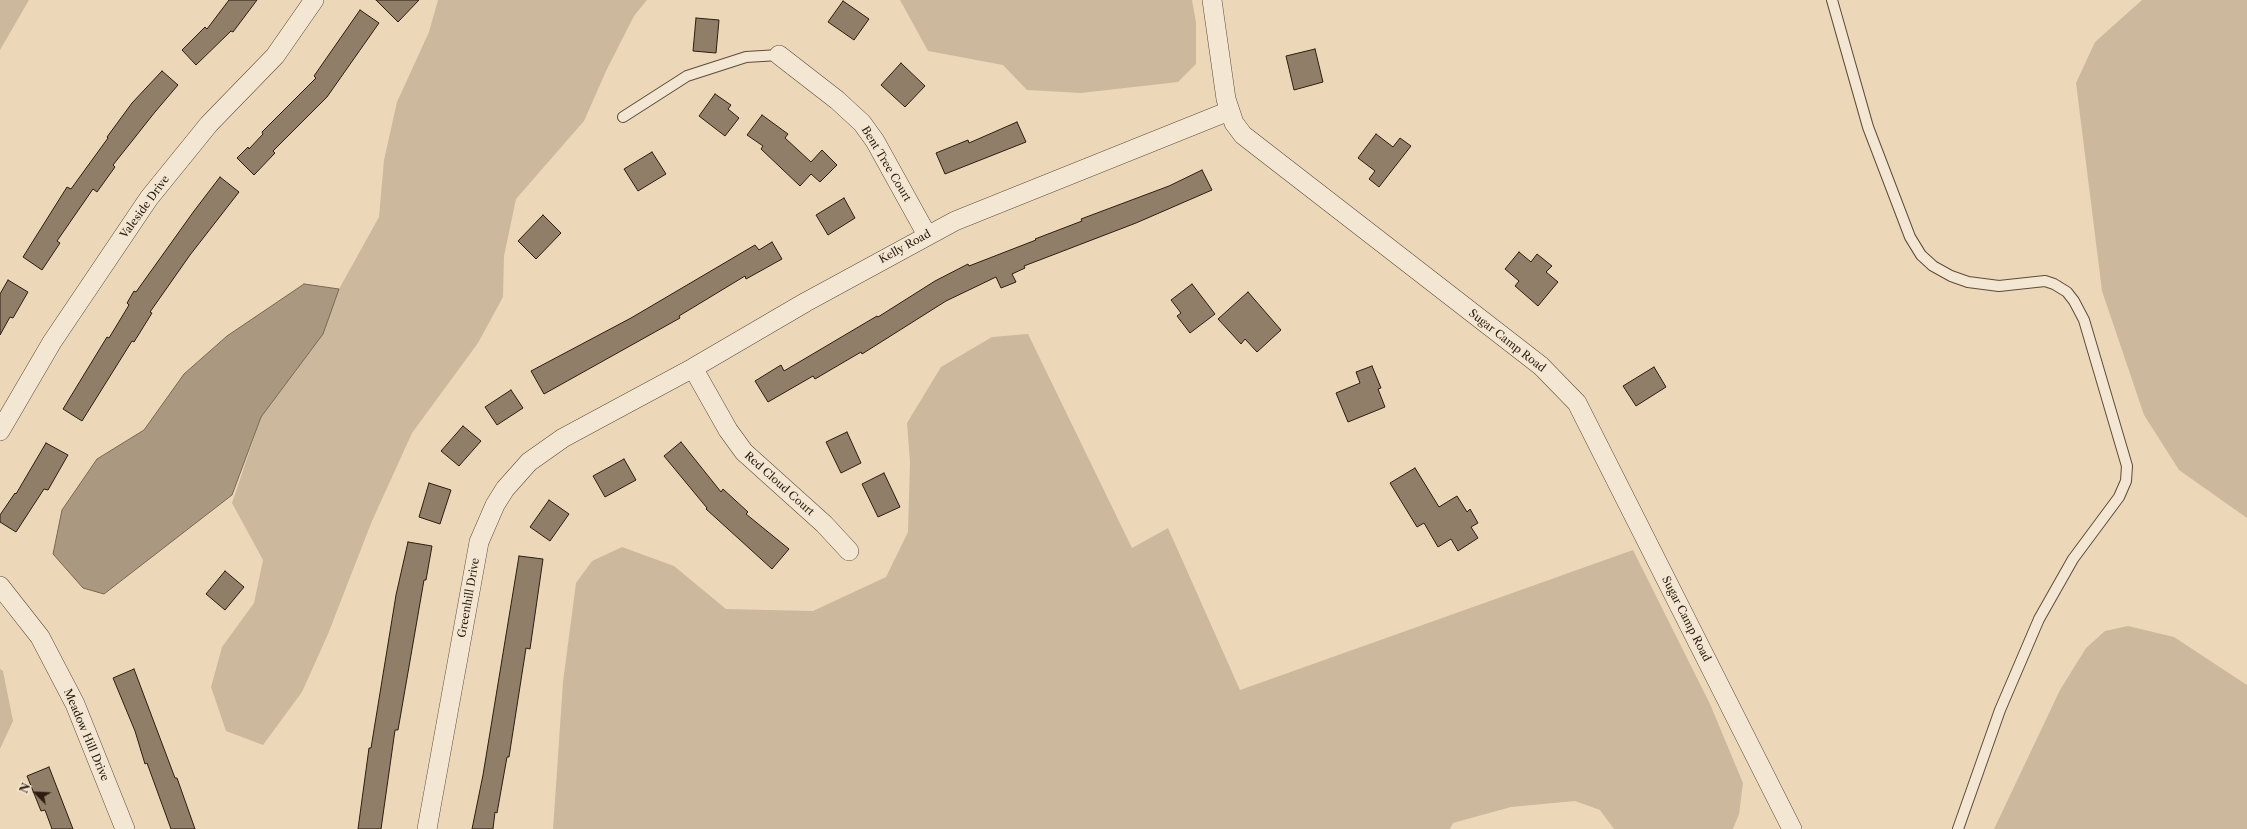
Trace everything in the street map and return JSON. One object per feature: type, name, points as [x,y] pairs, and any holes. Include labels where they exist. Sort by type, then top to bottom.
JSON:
[{"type":"street","name":"Valeside Drive","points":[[0,431],[52,342],[149,198],[209,124],[275,56],[314,0]]},
{"type":"street","name":"Sugar Camp Road","points":[[1212,0],[1226,99],[1234,123],[1243,135],[1541,366],[1576,403],[1792,829]]},
{"type":"street","name":"Bent Tree Court","points":[[779,55],[837,100],[862,123],[875,141],[927,235]]},
{"type":"street","name":"Kelly Road","points":[[598,419],[693,368],[806,302],[955,221],[1203,123],[1229,111]]},
{"type":"street","name":"Red Cloud Court","points":[[693,368],[728,430],[744,452],[824,524],[849,552]]},
{"type":"street","name":"Greenhill Drive","points":[[427,829],[459,656],[472,572],[479,542],[492,511],[505,489],[529,462],[564,438],[598,419]]},
{"type":"street","name":"Meadow Hill Drive","points":[[0,586],[40,637],[75,704],[125,829]]},
{"type":"lane","points":[[1832,0],[1868,128],[1910,237],[1917,249],[1933,266],[1950,276],[1968,282],[1999,286],[2045,281],[2054,284],[2067,292],[2074,301],[2084,320],[2127,466],[2126,481],[2119,497],[2073,559],[2039,619],[2000,710],[1958,829]]},
{"type":"lane","points":[[623,116],[687,76],[746,57],[779,55]]},
{"type":"shaded area","points":[[0,0],[29,0],[0,50]]},
{"type":"shaded area","points":[[438,0],[647,0],[634,16],[607,69],[584,121],[516,199],[504,256],[503,297],[478,343],[412,433],[372,521],[328,634],[302,692],[263,745],[226,731],[211,687],[222,647],[254,603],[263,560],[232,503],[261,417],[323,334],[339,289],[379,217],[384,160],[397,102],[429,32]]},
{"type":"shaded area","points":[[900,0],[1192,0],[1196,22],[1196,64],[1178,82],[1081,93],[1027,90],[1003,65],[928,51]]},
{"type":"shaded area","points":[[2142,0],[2247,0],[2247,518],[2179,470],[2144,415],[2102,291],[2076,83],[2095,42]]},
{"type":"shaded area","points":[[304,284],[339,289],[323,334],[261,417],[232,495],[104,594],[83,588],[53,554],[62,510],[97,459],[144,430],[184,374],[227,336]]},
{"type":"shaded area","points":[[1028,334],[1132,548],[1168,528],[1240,690],[1633,550],[1710,704],[1743,783],[1739,814],[1733,829],[1614,829],[1600,810],[1575,801],[1511,807],[1453,823],[1450,829],[553,829],[563,682],[576,583],[592,561],[622,547],[674,566],[726,609],[813,611],[886,577],[908,532],[910,462],[907,423],[941,367],[992,337]]},
{"type":"shaded area","points":[[2128,626],[2174,637],[2247,685],[2247,829],[1994,829],[2060,690],[2086,648],[2105,631]]},
{"type":"shaded area","points":[[0,669],[3,671],[13,721],[0,749]]},
{"type":"building","points":[[229,0],[257,0],[233,32],[231,31],[196,65],[182,50],[205,27],[207,29]]},
{"type":"building","points":[[376,0],[419,0],[398,22]]},
{"type":"building","points":[[843,1],[869,19],[854,40],[828,22]]},
{"type":"building","points":[[360,10],[379,23],[327,97],[273,151],[275,153],[254,175],[237,158],[248,147],[249,149],[263,134],[262,132],[316,78],[314,76]]},
{"type":"building","points":[[696,18],[719,20],[716,53],[693,51]]},
{"type":"building","points":[[1315,49],[1323,82],[1294,90],[1286,56]]},
{"type":"building","points":[[901,63],[925,86],[905,107],[881,85]]},
{"type":"building","points":[[162,71],[178,85],[113,165],[115,167],[97,192],[93,189],[57,241],[60,243],[42,270],[23,257],[67,187],[71,189],[132,103]]},
{"type":"building","points":[[715,94],[731,105],[728,109],[739,118],[725,136],[699,116]]},
{"type":"building","points":[[762,115],[788,134],[785,138],[811,162],[822,150],[837,165],[820,182],[811,174],[800,186],[761,149],[763,146],[747,135]]},
{"type":"building","points":[[1017,122],[1026,142],[945,174],[936,153],[968,140],[969,143]]},
{"type":"building","points":[[1376,134],[1393,147],[1400,138],[1411,146],[1379,187],[1369,179],[1375,171],[1358,158]]},
{"type":"building","points":[[652,152],[666,174],[638,191],[624,169]]},
{"type":"building","points":[[1202,170],[1212,190],[1136,223],[1024,266],[1025,268],[1012,274],[1016,282],[1001,288],[996,277],[946,301],[862,354],[861,352],[815,379],[813,376],[768,402],[755,381],[781,365],[784,371],[877,316],[878,317],[935,281],[968,264],[969,266],[1036,240],[1035,239],[1082,221],[1081,219],[1169,186]]},
{"type":"building","points":[[220,177],[239,192],[190,255],[150,312],[152,313],[134,342],[132,341],[82,421],[63,409],[107,337],[109,338],[129,305],[127,303],[134,291],[136,292]]},
{"type":"building","points":[[844,198],[855,218],[828,235],[816,215]]},
{"type":"building","points":[[543,215],[561,233],[536,259],[518,241]]},
{"type":"building","points":[[772,242],[782,259],[746,279],[745,276],[679,316],[680,318],[544,394],[531,371],[631,318],[755,245],[759,250]]},
{"type":"building","points":[[1519,252],[1531,262],[1537,254],[1552,266],[1546,272],[1558,282],[1538,306],[1515,286],[1519,281],[1505,269]]},
{"type":"building","points":[[8,280],[28,292],[13,318],[10,317],[0,335],[0,294]]},
{"type":"building","points":[[1192,284],[1215,314],[1190,333],[1177,316],[1181,313],[1171,300]]},
{"type":"building","points":[[1248,292],[1281,330],[1257,352],[1245,339],[1241,344],[1218,319]]},
{"type":"building","points":[[1372,366],[1381,388],[1378,389],[1385,407],[1348,422],[1336,393],[1360,383],[1356,372]]},
{"type":"building","points":[[1654,367],[1666,387],[1636,406],[1623,386]]},
{"type":"building","points":[[511,390],[523,408],[497,425],[485,407]]},
{"type":"building","points":[[463,426],[481,441],[459,466],[441,451]]},
{"type":"building","points":[[847,432],[861,463],[841,473],[826,442]]},
{"type":"building","points":[[681,442],[721,492],[723,489],[748,512],[746,514],[789,549],[772,569],[706,509],[707,508],[664,456]]},
{"type":"building","points":[[46,443],[68,455],[48,490],[44,489],[16,532],[0,522],[0,515],[15,493],[16,494]]},
{"type":"building","points":[[624,459],[636,480],[605,497],[593,476]]},
{"type":"building","points":[[1415,468],[1439,507],[1457,496],[1467,512],[1470,509],[1478,523],[1471,527],[1478,538],[1458,551],[1451,539],[1438,547],[1424,523],[1417,527],[1390,483]]},
{"type":"building","points":[[884,473],[900,507],[878,517],[862,484]]},
{"type":"building","points":[[429,483],[451,490],[440,524],[419,517]]},
{"type":"building","points":[[549,500],[569,514],[550,541],[530,527]]},
{"type":"building","points":[[408,542],[432,546],[426,580],[424,580],[398,730],[395,730],[381,829],[358,829],[369,748],[371,748],[396,595]]},
{"type":"building","points":[[519,556],[543,559],[530,649],[526,648],[509,757],[507,757],[497,813],[495,812],[493,829],[472,829],[483,775]]},
{"type":"building","points":[[225,571],[244,587],[225,610],[206,594]]},
{"type":"building","points":[[134,669],[175,778],[177,778],[195,829],[171,829],[147,763],[145,764],[135,731],[113,678]]},
{"type":"building","points":[[49,767],[73,829],[52,829],[45,810],[41,811],[27,776]]}]
